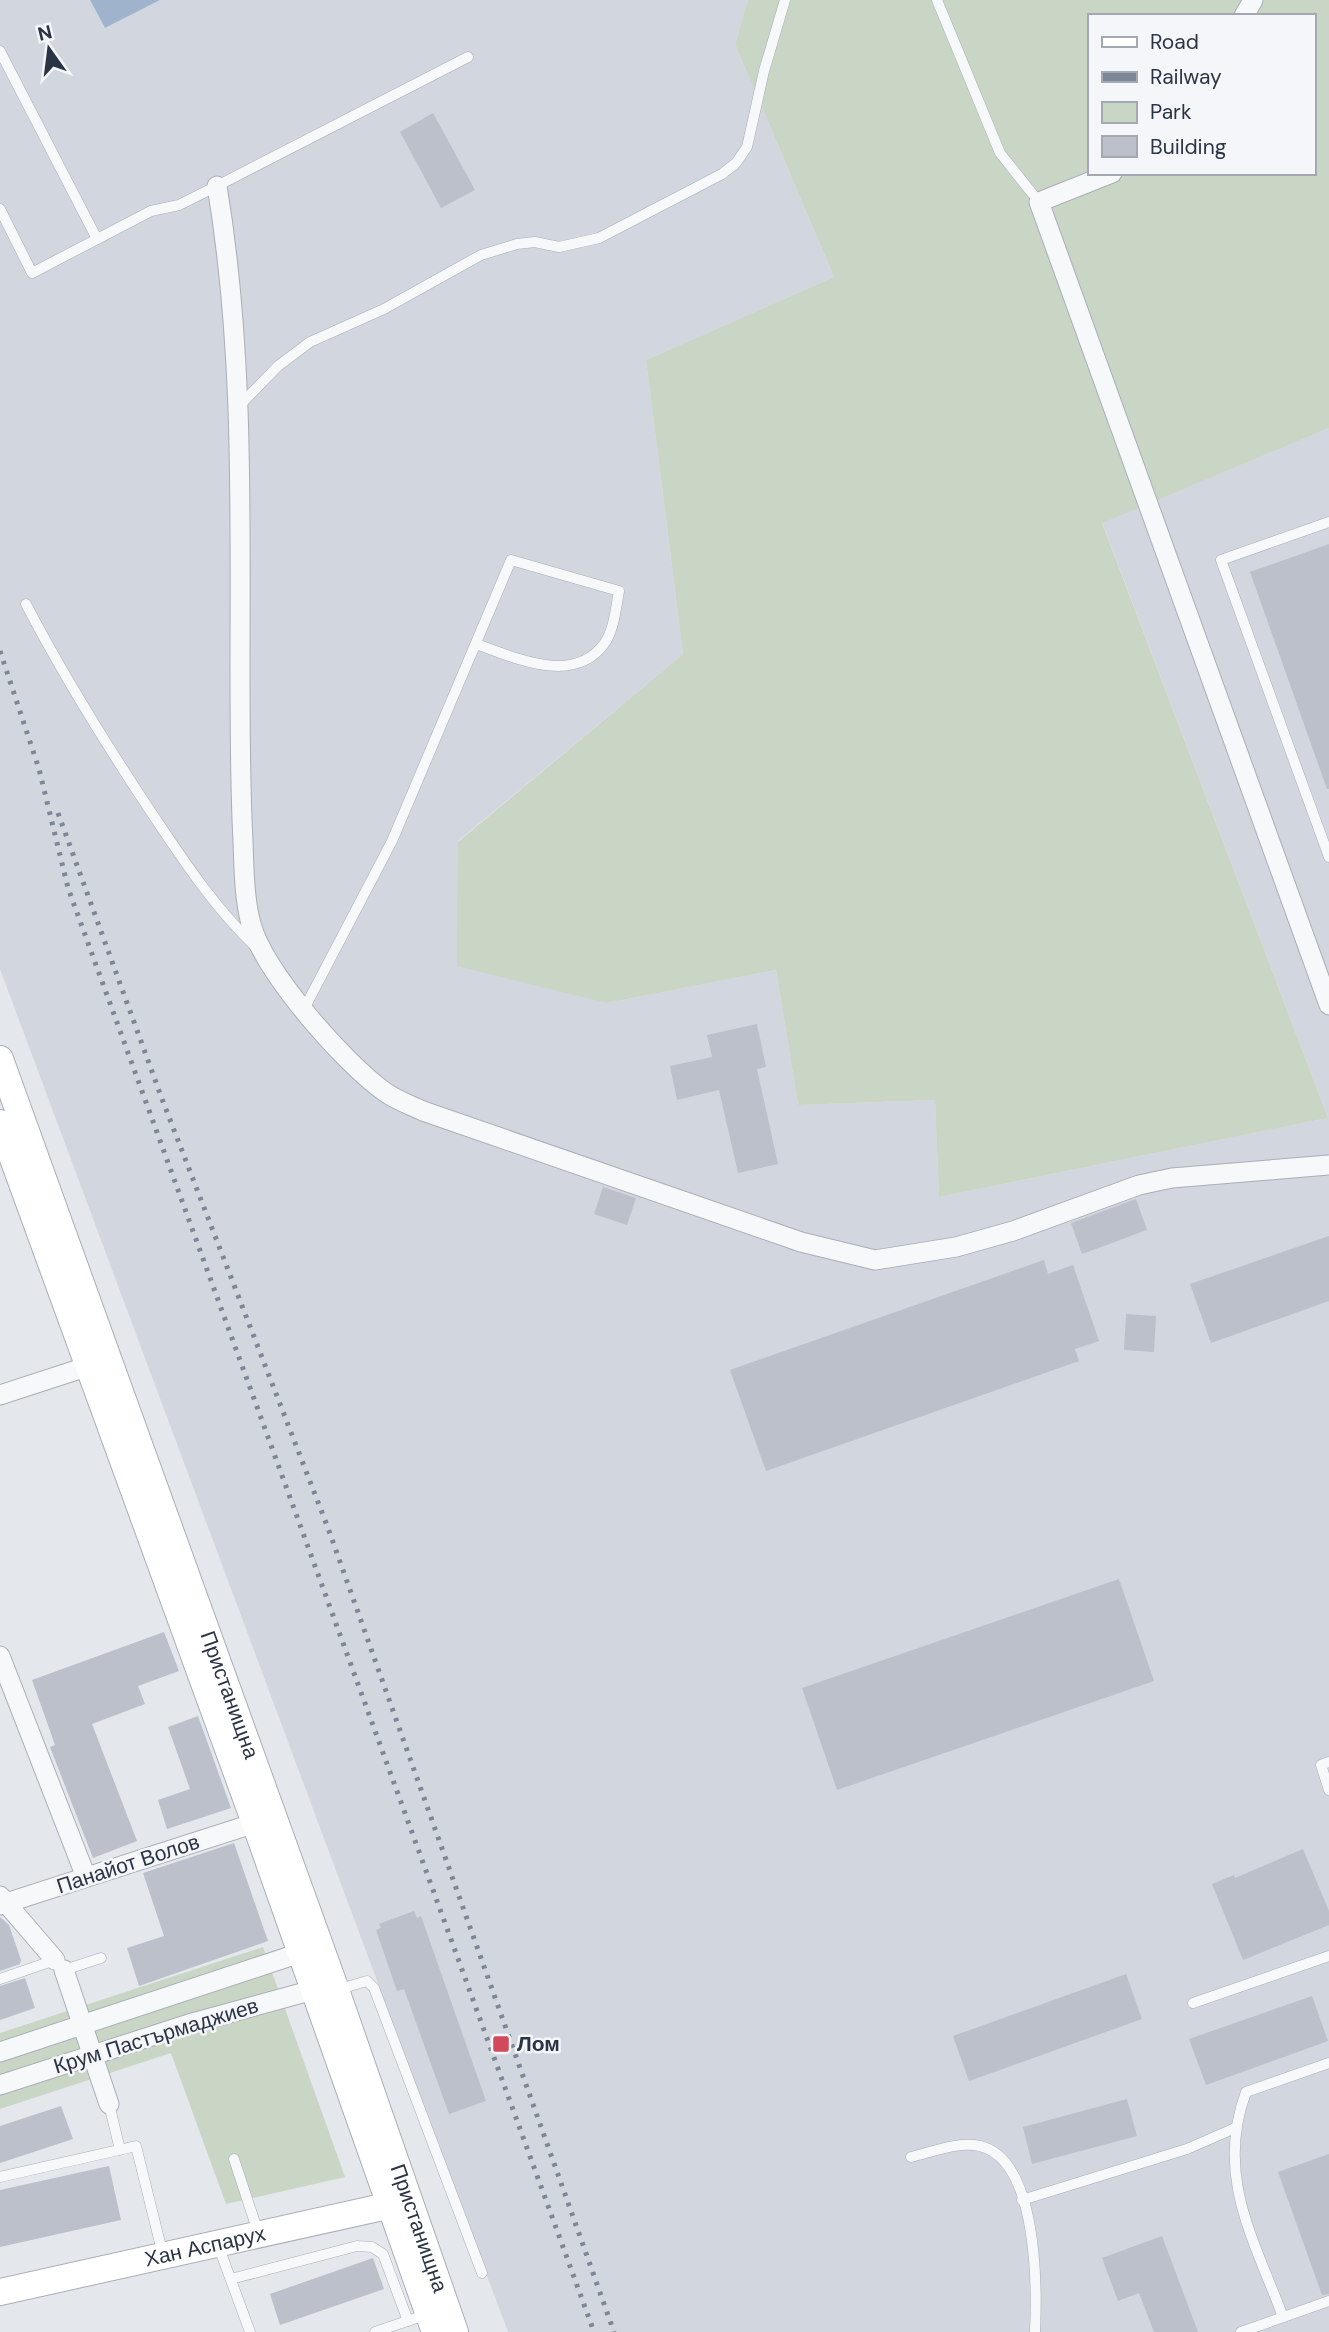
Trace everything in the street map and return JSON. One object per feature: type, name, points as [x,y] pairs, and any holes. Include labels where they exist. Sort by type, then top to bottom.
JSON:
[{"type":"main road","name":"Пристанищна","points":[[0,1059],[324,1990],[401,2203],[455,2332]]},
{"type":"main road","name":"Пристанищна","points":[[0,1124],[255,1823],[300,1954],[324,1990]]},
{"type":"main road","name":"Пристанищна","points":[[401,2203],[424,2322]]},
{"type":"main road","name":"Хан Аспарух","points":[[0,2292],[401,2203]]},
{"type":"street","points":[[1107,175],[1039,202],[1329,1005]]},
{"type":"street","points":[[218,186],[231,271],[239,406],[240,781],[246,898],[251,926],[263,954],[304,1009],[361,1073],[387,1094],[423,1111],[801,1242],[875,1260],[956,1247],[1013,1231],[1139,1185],[1172,1178],[1329,1165]]},
{"type":"street","points":[[0,1395],[89,1366]]},
{"type":"street","points":[[0,1656],[86,1877]]},
{"type":"street","name":"Панайот Волов","points":[[2,1902],[255,1823]]},
{"type":"street","points":[[2,1902],[60,1965],[109,2104]]},
{"type":"street","name":"Крум Пастърмаджиев","points":[[0,2052],[300,1954]]},
{"type":"street","name":"Крум Пастърмаджиев","points":[[0,2085],[93,2054],[324,1990]]},
{"type":"lane","points":[[239,406],[278,366],[310,342],[384,309],[481,255],[517,244],[535,242],[559,247],[579,245],[599,238],[722,174],[736,163],[747,147],[764,71],[785,0]]},
{"type":"lane","points":[[937,0],[1000,153],[1039,202]]},
{"type":"lane","points":[[0,51],[97,239]]},
{"type":"lane","points":[[0,209],[32,272],[151,211],[179,205],[218,186],[468,57]]},
{"type":"lane","points":[[1329,522],[1221,560],[1329,857]]},
{"type":"lane","points":[[304,1009],[393,841],[475,644],[511,560],[619,591],[605,643],[591,656],[572,664],[554,667],[534,663],[475,644]]},
{"type":"lane","points":[[26,604],[77,697],[168,838],[224,916],[263,954]]},
{"type":"lane","points":[[1329,1762],[1321,1765],[1329,1790]]},
{"type":"lane","points":[[1193,2003],[1329,1955]]},
{"type":"lane","points":[[0,1979],[101,1958]]},
{"type":"lane","points":[[324,1990],[367,1981],[374,1988],[482,2273]]},
{"type":"lane","points":[[1283,2317],[1237,2192],[1232,2153],[1235,2128],[1246,2092],[1329,2063]]},
{"type":"lane","points":[[109,2104],[120,2150]]},
{"type":"lane","points":[[1022,2200],[1186,2149],[1235,2128]]},
{"type":"lane","points":[[911,2157],[964,2145],[980,2146],[992,2151],[1007,2167],[1022,2200],[1034,2247],[1037,2282],[1035,2332]]},
{"type":"lane","points":[[0,2178],[136,2146],[163,2256]]},
{"type":"lane","points":[[234,2159],[259,2235]]},
{"type":"lane","points":[[218,2244],[250,2332]]},
{"type":"lane","points":[[231,2279],[357,2246],[372,2247],[387,2261],[424,2322],[375,2332]]},
{"type":"lane","points":[[1241,2332],[1329,2301]]},
{"type":"shaded area","points":[[0,0],[90,0],[105,28],[160,0],[748,0],[735,44],[834,277],[646,360],[683,654],[458,841],[607,1003],[776,970],[798,1105],[935,1100],[939,1197],[1328,1118],[1102,522],[1329,428],[1329,2332],[508,2332],[0,969]]},
{"type":"green space","points":[[748,0],[1329,0],[1329,428],[1102,523],[1328,1118],[939,1197],[935,1100],[798,1105],[776,970],[607,1003],[457,966],[458,842],[683,654],[646,360],[834,277],[735,44]]},
{"type":"green space","points":[[263,1947],[345,2177],[226,2204],[171,2053],[0,2109],[0,2033]]},
{"type":"water","points":[[90,0],[160,0],[105,28]]},
{"type":"building","points":[[433,113],[475,190],[441,208],[400,132]]},
{"type":"building","points":[[1329,544],[1329,789],[1327,789],[1250,572]]},
{"type":"building","points":[[757,1024],[766,1067],[757,1069],[778,1164],[738,1173],[719,1090],[677,1100],[670,1066],[712,1057],[707,1035]]},
{"type":"building","points":[[603,1187],[636,1198],[627,1225],[594,1214]]},
{"type":"building","points":[[1136,1199],[1147,1230],[1082,1254],[1071,1223]]},
{"type":"building","points":[[1329,1236],[1329,1301],[1211,1343],[1190,1284]]},
{"type":"building","points":[[1044,1260],[1048,1274],[1073,1265],[1099,1341],[1075,1349],[1079,1361],[766,1471],[730,1370]]},
{"type":"building","points":[[1126,1314],[1156,1316],[1154,1352],[1124,1350]]},
{"type":"building","points":[[1119,1579],[1154,1681],[837,1790],[802,1688]]},
{"type":"building","points":[[164,1632],[179,1671],[138,1686],[145,1704],[92,1724],[137,1841],[93,1858],[50,1747],[55,1745],[32,1680]]},
{"type":"building","points":[[198,1716],[231,1808],[167,1829],[158,1800],[190,1789],[168,1727]]},
{"type":"building","points":[[234,1843],[268,1941],[139,1986],[127,1948],[164,1936],[143,1873]]},
{"type":"building","points":[[1303,1849],[1329,1911],[1329,1925],[1243,1960],[1212,1884],[1234,1875],[1235,1878]]},
{"type":"building","points":[[414,1911],[417,1918],[421,1916],[486,2101],[449,2114],[404,1989],[397,1991],[376,1930],[381,1928],[379,1924]]},
{"type":"building","points":[[0,1917],[9,1925],[21,1960],[20,1964],[0,1971]]},
{"type":"building","points":[[1126,1974],[1142,2019],[969,2081],[953,2036]]},
{"type":"building","points":[[25,1978],[35,2008],[0,2020],[0,1986]]},
{"type":"building","points":[[1312,1996],[1328,2041],[1206,2085],[1189,2039]]},
{"type":"building","points":[[1127,2099],[1137,2136],[1032,2164],[1023,2127]]},
{"type":"building","points":[[61,2106],[73,2139],[0,2163],[0,2126]]},
{"type":"building","points":[[1329,2154],[1329,2294],[1322,2295],[1278,2172]]},
{"type":"building","points":[[109,2166],[121,2220],[0,2247],[0,2190]]},
{"type":"building","points":[[1162,2236],[1198,2332],[1154,2332],[1139,2293],[1118,2301],[1102,2258]]},
{"type":"building","points":[[373,2258],[384,2289],[280,2325],[270,2294]]},
{"type":"railway","points":[[0,651],[39,769],[68,888],[594,2332]]},
{"type":"railway","points":[[58,813],[162,1099],[328,1528],[614,2332]]},
{"type":"place","name":"Лом","points":[[501,2044]]}]
